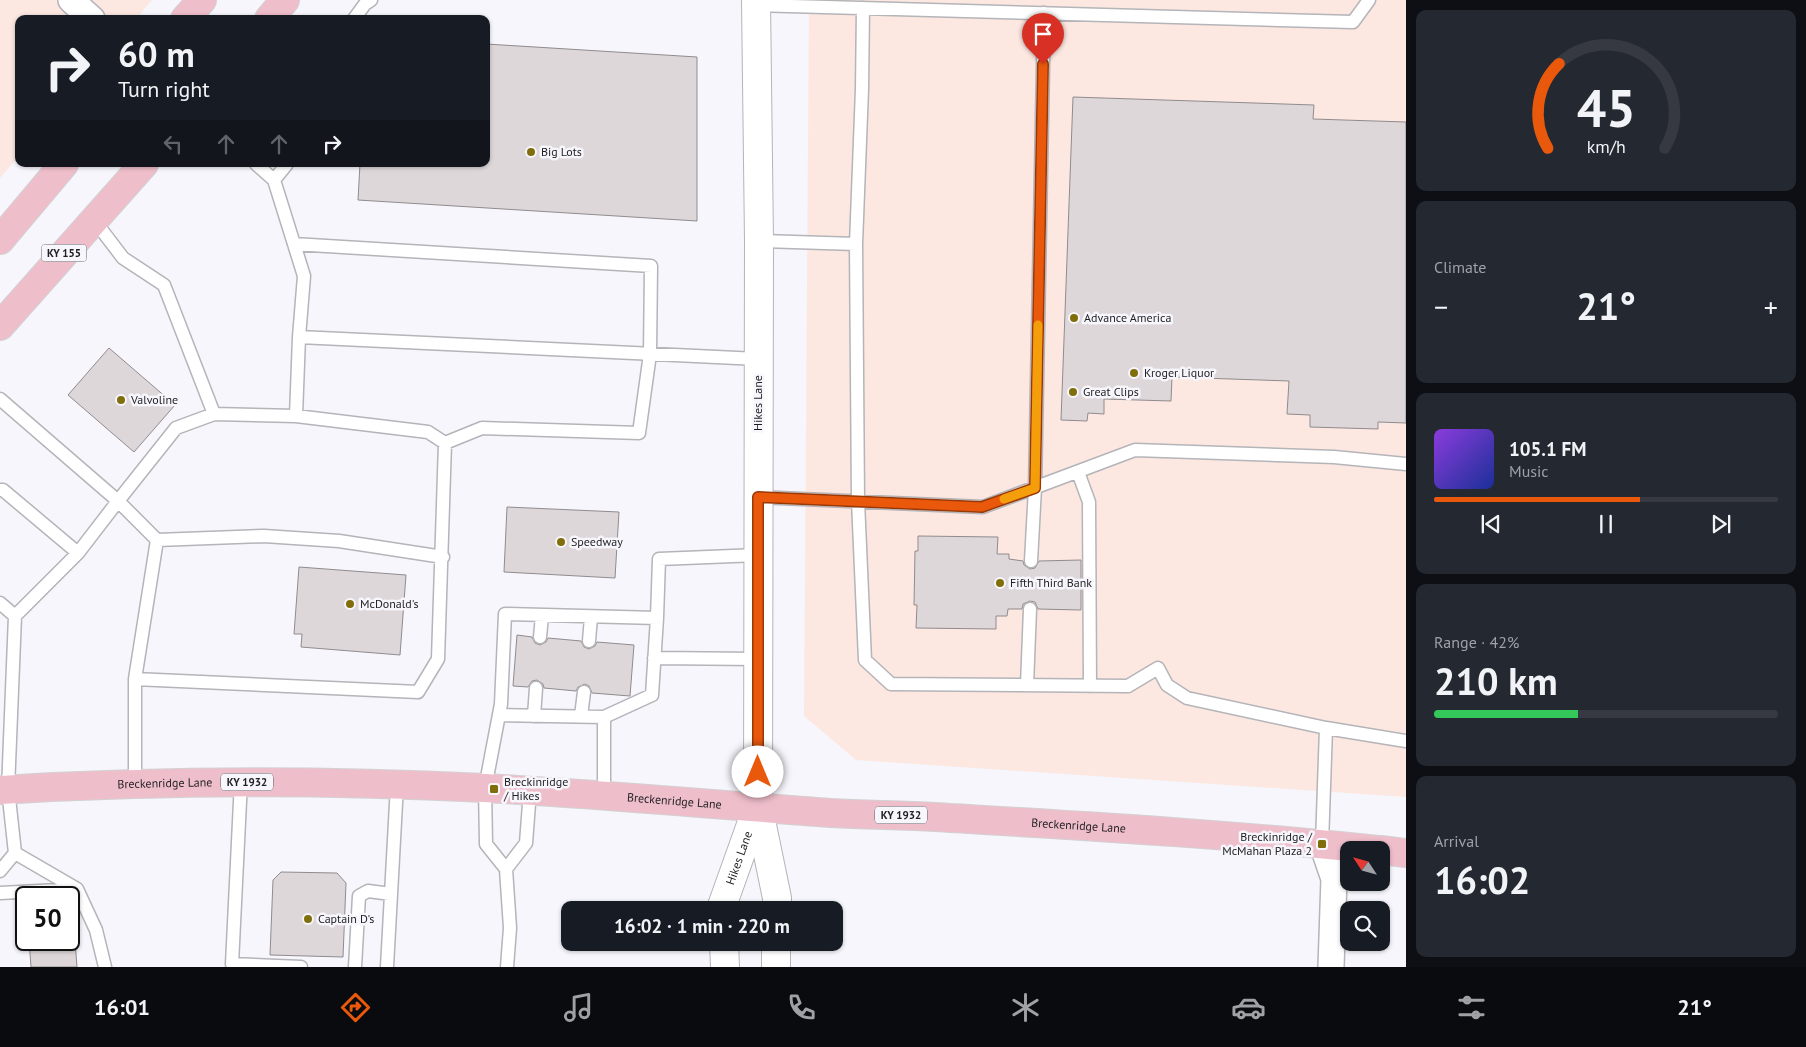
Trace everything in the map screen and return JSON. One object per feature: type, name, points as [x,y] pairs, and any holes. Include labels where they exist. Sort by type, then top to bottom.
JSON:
[{"type":"main road","points":[[189,15],[202,0]]},
{"type":"main road","points":[[272,15],[285,0]]},
{"type":"main road","name":"Hikes Lane","points":[[755,1],[759,241],[758,806],[777,901]]},
{"type":"main road","points":[[0,240],[61,167]]},
{"type":"main road","name":"KY 155","points":[[0,326],[141,167]]},
{"type":"main road","name":"Breckenridge Lane","points":[[4,789],[241,782],[486,788],[758,806],[834,813],[883,814],[1131,829],[1340,846]]},
{"type":"main road","name":"Hikes Lane","points":[[724,901],[758,806]]},
{"type":"main road","name":"Breckenridge Lane","points":[[1390,851],[1406,853]]},
{"type":"main road","points":[[724,951],[725,967]]},
{"type":"main road","points":[[776,951],[776,967]]},
{"type":"street","points":[[72,0],[88,15]]},
{"type":"street","points":[[1322,844],[1334,879],[1331,967]]},
{"type":"lane","points":[[755,1],[863,8],[1353,22],[1369,0]]},
{"type":"lane","points":[[357,15],[366,1]]},
{"type":"lane","points":[[863,8],[856,244],[858,501],[865,660],[891,684],[1128,686],[1158,668],[1167,685],[1187,698],[1326,728],[1406,741]]},
{"type":"lane","points":[[1031,562],[1035,488],[1044,13]]},
{"type":"lane","points":[[259,167],[274,180],[304,276],[296,416]]},
{"type":"lane","points":[[274,180],[285,167]]},
{"type":"lane","points":[[94,220],[123,258],[164,285],[214,414]]},
{"type":"lane","points":[[759,241],[856,244]]},
{"type":"lane","points":[[294,244],[651,266],[650,354],[639,433],[482,428],[445,443]]},
{"type":"lane","points":[[299,338],[758,359]]},
{"type":"lane","points":[[0,399],[118,501],[157,540],[264,536],[339,541],[443,557]]},
{"type":"lane","points":[[0,871],[15,853],[4,789],[6,697],[15,616],[78,553],[176,428],[214,414],[296,416],[428,432],[445,443]]},
{"type":"lane","points":[[135,679],[418,692],[438,659],[443,557],[445,443]]},
{"type":"lane","points":[[758,497],[982,507],[1135,450],[1334,456],[1406,464]]},
{"type":"lane","points":[[1078,472],[1089,502],[1090,686]]},
{"type":"lane","points":[[0,490],[3,490],[78,553]]},
{"type":"lane","points":[[135,784],[135,679],[157,540]]},
{"type":"lane","points":[[499,715],[604,717],[652,695],[659,559],[758,555]]},
{"type":"lane","points":[[0,603],[15,616]]},
{"type":"lane","points":[[1027,685],[1030,609]]},
{"type":"lane","points":[[507,967],[510,928],[506,869],[486,844],[486,788],[499,715],[505,614],[657,618]]},
{"type":"lane","points":[[540,637],[542,616]]},
{"type":"lane","points":[[589,641],[591,617]]},
{"type":"lane","points":[[654,658],[758,659]]},
{"type":"lane","points":[[534,716],[536,688]]},
{"type":"lane","points":[[581,716],[584,692]]},
{"type":"lane","points":[[604,717],[604,796]]},
{"type":"lane","points":[[1322,844],[1326,728]]},
{"type":"lane","points":[[241,782],[232,964],[302,967]]},
{"type":"lane","points":[[387,967],[397,785]]},
{"type":"lane","points":[[506,869],[526,843],[530,791]]},
{"type":"lane","points":[[15,853],[72,886]]},
{"type":"lane","points":[[355,967],[359,896],[368,891],[391,894]]},
{"type":"lane","points":[[0,893],[15,892]]},
{"type":"lane","points":[[80,895],[96,930],[105,967]]},
{"type":"shaded area","points":[[0,0],[152,0],[139,15],[15,15],[15,161],[0,178]]},
{"type":"shaded area","points":[[809,0],[1406,0],[1406,797],[856,760],[804,716]]},
{"type":"building","points":[[490,44],[697,57],[697,221],[358,200],[360,167],[490,167]]},
{"type":"building","points":[[1073,97],[1314,105],[1313,119],[1406,122],[1406,423],[1378,422],[1378,429],[1310,427],[1310,415],[1287,414],[1289,381],[1172,377],[1171,401],[1104,399],[1104,414],[1088,413],[1087,421],[1061,420]]},
{"type":"building","name":"Valvoline","points":[[109,348],[175,405],[134,452],[68,395]]},
{"type":"building","name":"Speedway","points":[[507,507],[619,512],[615,578],[504,572]]},
{"type":"building","name":"Fifth Third Bank","points":[[918,536],[998,537],[997,554],[1009,554],[1009,559],[1023,561],[1024,565],[1030,569],[1035,568],[1039,561],[1081,560],[1081,610],[1038,609],[1035,602],[1030,601],[1023,604],[1022,609],[1008,609],[1007,616],[996,616],[996,629],[916,628],[917,605],[914,605],[915,551],[918,551]]},
{"type":"building","name":"McDonald's","points":[[299,567],[406,575],[400,655],[301,647],[302,634],[294,634]]},
{"type":"building","points":[[517,635],[532,637],[535,643],[540,645],[546,642],[548,638],[581,641],[584,647],[589,649],[595,646],[597,642],[634,645],[630,696],[592,693],[589,686],[585,684],[578,687],[576,691],[544,688],[543,684],[537,680],[532,681],[528,687],[513,686]]},
{"type":"building","name":"Captain D's","points":[[281,872],[337,873],[346,883],[343,957],[270,955],[273,880]]},
{"type":"building","points":[[30,951],[76,951],[77,967],[31,967]]},
{"type":"slow traffic","points":[[1004,499],[1035,488],[1038,325]]},
{"type":"place","name":"Big Lots","points":[[531,152]]},
{"type":"place","name":"Advance America","points":[[1074,318]]},
{"type":"place","name":"Kroger Liquor","points":[[1134,373]]},
{"type":"place","name":"Great Clips","points":[[1073,392]]},
{"type":"place","name":"Valvoline","points":[[121,400]]},
{"type":"place","name":"Speedway","points":[[561,542]]},
{"type":"place","name":"Fifth Third Bank","points":[[1000,583]]},
{"type":"place","name":"McDonald's","points":[[350,604]]},
{"type":"place","name":"Breckinridge / Hikes","points":[[494,789]]},
{"type":"place","name":"Breckinridge / McMahan Plaza 2","points":[[1322,844]]},
{"type":"place","name":"Captain D's","points":[[308,919]]},
{"type":"route","points":[[758,772],[758,497],[982,507],[1035,488],[1043,64]]}]
